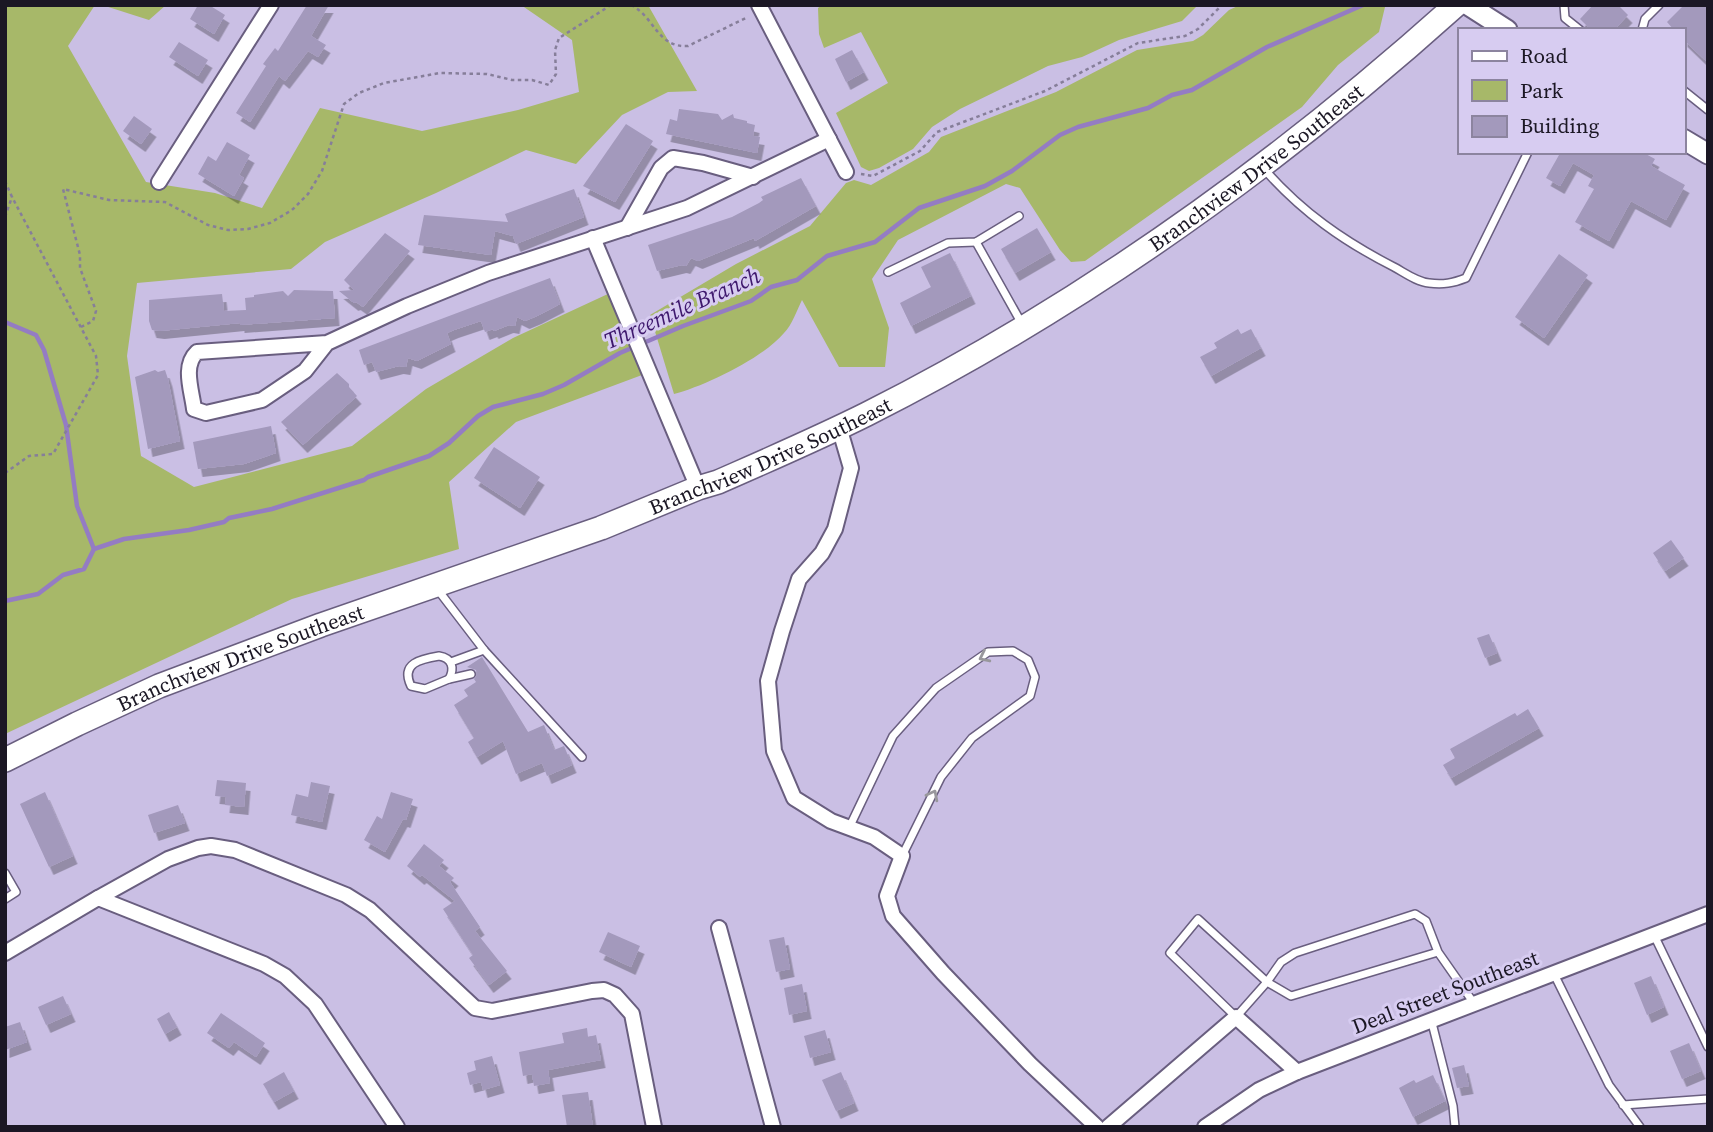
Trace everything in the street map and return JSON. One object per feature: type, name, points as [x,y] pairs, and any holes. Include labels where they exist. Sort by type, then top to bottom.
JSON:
[{"type":"main road","name":"Branchview Drive Southeast","points":[[5,760],[159,687],[321,625],[633,516],[718,482],[839,427],[1023,327],[1167,235],[1261,166],[1401,54],[1456,5]]},
{"type":"main road","points":[[1468,5],[1504,28]]},
{"type":"main road","points":[[1685,140],[1708,154]]},
{"type":"street","points":[[159,182],[271,5]]},
{"type":"street","points":[[760,8],[830,139],[852,172]]},
{"type":"street","points":[[327,343],[305,371],[262,400],[206,413],[194,409],[188,367],[191,357],[197,352],[327,343],[488,273],[687,208],[830,139]]},
{"type":"street","points":[[627,228],[661,168],[673,158],[753,177]]},
{"type":"street","points":[[593,239],[698,488]]},
{"type":"street","points":[[839,427],[850,468],[835,529],[822,553],[799,579],[768,681],[774,751],[794,798],[831,821],[874,837],[902,856],[887,896],[893,916],[1030,1064],[1097,1127]]},
{"type":"street","points":[[5,953],[169,859],[211,846],[235,850],[346,895],[370,910],[475,1008],[492,1011],[592,991],[604,990],[615,995],[632,1014],[654,1127]]},
{"type":"street","points":[[99,898],[264,964],[285,976],[316,1004],[397,1127]]},
{"type":"street","name":"Deal Street Southeast","points":[[1205,1127],[1259,1090],[1297,1072],[1473,1002],[1554,974],[1708,914]]},
{"type":"street","points":[[719,928],[773,1127]]},
{"type":"street","points":[[1108,1127],[1236,1017],[1297,1072]]},
{"type":"lane","points":[[1564,5],[1565,18],[1578,28]]},
{"type":"lane","points":[[1643,28],[1645,19],[1659,5]]},
{"type":"lane","points":[[1685,92],[1708,110]]},
{"type":"lane","points":[[1261,166],[1289,198],[1331,231],[1365,253],[1426,283],[1448,285],[1466,278],[1527,154]]},
{"type":"lane","points":[[888,272],[948,243],[976,242],[1019,216]]},
{"type":"lane","points":[[976,242],[1023,327]]},
{"type":"lane","points":[[435,587],[484,650],[582,757]]},
{"type":"lane","points":[[452,663],[484,650]]},
{"type":"lane","points":[[849,828],[893,736],[936,688],[988,652],[1013,651],[1028,660],[1035,677],[1030,696],[972,738],[941,777],[902,856]]},
{"type":"lane","points":[[449,679],[453,671],[452,663],[446,657],[439,656],[415,662],[407,677],[411,686],[417,689],[471,674]]},
{"type":"lane","points":[[487,666],[495,662]]},
{"type":"lane","points":[[5,873],[16,892],[5,899]]},
{"type":"lane","points":[[1438,952],[1291,996],[1267,982],[1198,919],[1170,953],[1236,1017],[1267,982],[1281,962],[1295,953],[1415,914],[1426,921],[1438,952],[1473,1002]]},
{"type":"lane","points":[[1654,935],[1708,1048]]},
{"type":"lane","points":[[1554,974],[1609,1085],[1640,1127]]},
{"type":"lane","points":[[1431,1019],[1453,1106],[1455,1127]]},
{"type":"lane","points":[[1623,1105],[1708,1099]]},
{"type":"path","points":[[81,327],[93,321],[96,311],[80,268],[80,256],[63,189],[109,200],[165,202],[208,226],[228,230],[248,229],[270,223],[292,210],[308,194],[322,171],[344,104],[359,93],[384,83],[440,74],[487,74],[549,85],[556,74],[555,50],[559,37],[611,5]]},
{"type":"path","points":[[631,5],[646,16],[668,42],[678,47],[688,46],[760,8]]},
{"type":"path","points":[[852,172],[866,177],[873,176],[920,151],[937,132],[1045,91],[1138,43],[1185,36],[1198,29],[1222,5]]},
{"type":"path","points":[[5,181],[96,356],[98,375],[53,454],[29,456],[5,473]]},
{"type":"path","points":[[5,217],[12,197]]},
{"type":"green space","points":[[5,5],[95,5],[68,46],[146,182],[215,193],[262,208],[320,108],[422,131],[518,110],[579,92],[572,40],[521,5],[648,5],[697,91],[668,92],[622,115],[576,164],[526,150],[325,242],[291,269],[137,283],[127,356],[141,456],[194,487],[352,446],[426,389],[513,338],[610,293],[642,375],[516,422],[449,482],[459,549],[292,599],[5,734]]},
{"type":"green space","points":[[102,5],[166,5],[149,20]]},
{"type":"green space","points":[[822,5],[1198,5],[1182,21],[1119,40],[1082,57],[1048,66],[960,109],[932,127],[913,149],[869,171],[861,167],[836,113],[888,83],[861,32],[824,48],[819,34],[818,8]]},
{"type":"green space","points":[[1240,5],[1385,7],[1379,32],[1338,65],[1302,107],[1085,261],[1071,262],[1060,250],[1020,188],[1006,184],[898,240],[872,279],[889,328],[885,367],[839,367],[802,300],[787,330],[762,352],[717,378],[674,394],[650,315],[736,264],[810,226],[846,183],[854,180],[871,185],[929,152],[941,137],[1056,92],[1137,50],[1193,41],[1229,10]]},
{"type":"building","points":[[198,5],[209,5],[225,15],[214,34],[190,19]]},
{"type":"building","points":[[307,5],[329,5],[311,36],[326,45],[318,57],[308,51],[285,81],[279,76],[250,122],[236,113],[266,66],[263,64],[275,48],[278,51]]},
{"type":"building","points":[[1593,5],[1618,5],[1628,15],[1616,28],[1589,28],[1580,19]]},
{"type":"building","points":[[1684,5],[1708,5],[1708,63],[1685,41],[1685,28],[1672,28],[1667,22]]},
{"type":"building","points":[[179,42],[208,60],[198,76],[169,57]]},
{"type":"building","points":[[852,50],[864,72],[846,82],[835,59]]},
{"type":"building","points":[[679,109],[718,114],[722,120],[733,114],[734,118],[755,125],[753,136],[760,137],[757,153],[666,134],[670,119],[677,121]]},
{"type":"building","points":[[134,116],[152,129],[141,144],[123,131]]},
{"type":"building","points":[[626,124],[653,141],[615,202],[583,186]]},
{"type":"building","points":[[227,142],[250,155],[239,175],[244,178],[234,196],[198,174],[208,156],[216,161]]},
{"type":"building","points":[[1646,154],[1655,159],[1651,166],[1685,185],[1666,220],[1631,201],[1609,241],[1575,222],[1594,189],[1588,186],[1594,175],[1573,163],[1560,186],[1546,178],[1559,155]]},
{"type":"building","points":[[801,178],[816,206],[755,241],[754,238],[698,261],[691,258],[686,266],[657,271],[648,245],[732,217],[759,203],[763,200],[761,197]]},
{"type":"building","points":[[574,189],[584,217],[516,244],[513,236],[495,231],[491,255],[418,245],[424,215],[508,222],[505,214]]},
{"type":"building","points":[[1037,228],[1051,252],[1015,273],[1001,249]]},
{"type":"building","points":[[385,233],[410,251],[363,307],[339,291],[354,290],[344,280]]},
{"type":"building","points":[[950,253],[971,296],[911,326],[900,303],[931,287],[921,267]]},
{"type":"building","points":[[1559,254],[1588,275],[1544,338],[1515,317]]},
{"type":"building","points":[[550,278],[560,304],[537,316],[525,321],[517,317],[515,326],[509,325],[494,331],[485,332],[481,321],[454,330],[447,333],[451,344],[417,361],[408,358],[406,367],[399,366],[376,372],[372,362],[364,365],[359,350]]},
{"type":"building","points":[[294,290],[333,291],[335,318],[160,331],[152,330],[149,321],[149,300],[222,294],[224,311],[246,310],[245,298],[283,291],[288,296]]},
{"type":"building","points":[[1238,329],[1241,334],[1251,329],[1261,348],[1211,376],[1200,357],[1217,348],[1214,343]]},
{"type":"building","points":[[155,370],[165,370],[180,441],[148,449],[135,377]]},
{"type":"building","points":[[337,373],[357,396],[303,445],[281,422]]},
{"type":"building","points":[[271,426],[276,453],[244,464],[198,469],[193,442]]},
{"type":"building","points":[[494,447],[540,477],[520,508],[474,478]]},
{"type":"building","points":[[1671,540],[1684,558],[1665,571],[1653,553]]},
{"type":"building","points":[[1489,634],[1497,653],[1485,658],[1477,638]]},
{"type":"building","points":[[482,657],[528,732],[544,725],[554,750],[564,746],[572,765],[547,776],[542,763],[516,774],[503,741],[477,757],[468,742],[474,738],[454,705],[468,696],[464,690],[476,682],[476,670],[467,667]]},
{"type":"building","points":[[1528,709],[1539,728],[1451,778],[1443,765],[1455,758],[1450,749],[1515,713],[1517,716]]},
{"type":"building","points":[[217,780],[246,783],[244,807],[225,805],[226,797],[215,796]]},
{"type":"building","points":[[311,782],[330,786],[322,822],[291,815],[296,794],[308,797]]},
{"type":"building","points":[[45,792],[73,856],[49,867],[20,804]]},
{"type":"building","points":[[391,792],[413,799],[406,820],[403,819],[385,852],[364,840],[377,816],[382,819]]},
{"type":"building","points":[[178,805],[185,823],[154,833],[148,815]]},
{"type":"building","points":[[424,844],[444,860],[439,866],[454,878],[450,882],[480,927],[475,931],[507,971],[489,985],[469,958],[473,955],[443,909],[455,901],[407,866]]},
{"type":"building","points":[[608,932],[640,946],[631,967],[599,952]]},
{"type":"building","points":[[784,937],[790,969],[776,972],[769,940]]},
{"type":"building","points":[[1651,976],[1664,1007],[1647,1015],[1634,983]]},
{"type":"building","points":[[802,984],[807,1011],[789,1015],[784,988]]},
{"type":"building","points":[[63,996],[71,1014],[46,1025],[38,1007]]},
{"type":"building","points":[[169,1012],[177,1027],[165,1034],[157,1019]]},
{"type":"building","points":[[221,1013],[265,1043],[256,1057],[234,1042],[229,1048],[207,1033]]},
{"type":"building","points":[[20,1022],[27,1042],[5,1050],[5,1027]]},
{"type":"building","points":[[587,1028],[588,1037],[596,1035],[601,1060],[548,1070],[550,1083],[534,1086],[532,1074],[523,1076],[519,1052],[564,1043],[562,1033]]},
{"type":"building","points":[[825,1030],[831,1052],[810,1058],[804,1036]]},
{"type":"building","points":[[1689,1043],[1701,1071],[1682,1079],[1670,1051]]},
{"type":"building","points":[[492,1056],[500,1085],[483,1090],[481,1082],[470,1085],[467,1073],[476,1070],[474,1061]]},
{"type":"building","points":[[1464,1065],[1469,1086],[1457,1088],[1452,1068]]},
{"type":"building","points":[[284,1072],[294,1091],[274,1102],[263,1084]]},
{"type":"building","points":[[841,1072],[854,1103],[836,1111],[822,1080]]},
{"type":"building","points":[[1433,1075],[1445,1101],[1413,1117],[1399,1088],[1414,1080],[1416,1083]]},
{"type":"building","points":[[588,1092],[593,1127],[567,1127],[562,1095]]},
{"type":"waterway","name":"Threemile Branch","points":[[5,601],[38,594],[63,575],[84,569],[94,549],[124,539],[189,530],[272,509],[429,456],[493,407],[543,394],[620,353],[751,301],[771,287],[797,280],[827,256],[875,242],[919,208],[985,186],[1012,171],[1060,135],[1078,127],[1148,108],[1172,95],[1192,90],[1267,47],[1363,5]]},
{"type":"waterway","points":[[5,322],[36,335],[44,350],[66,425],[77,506],[94,549]]}]
